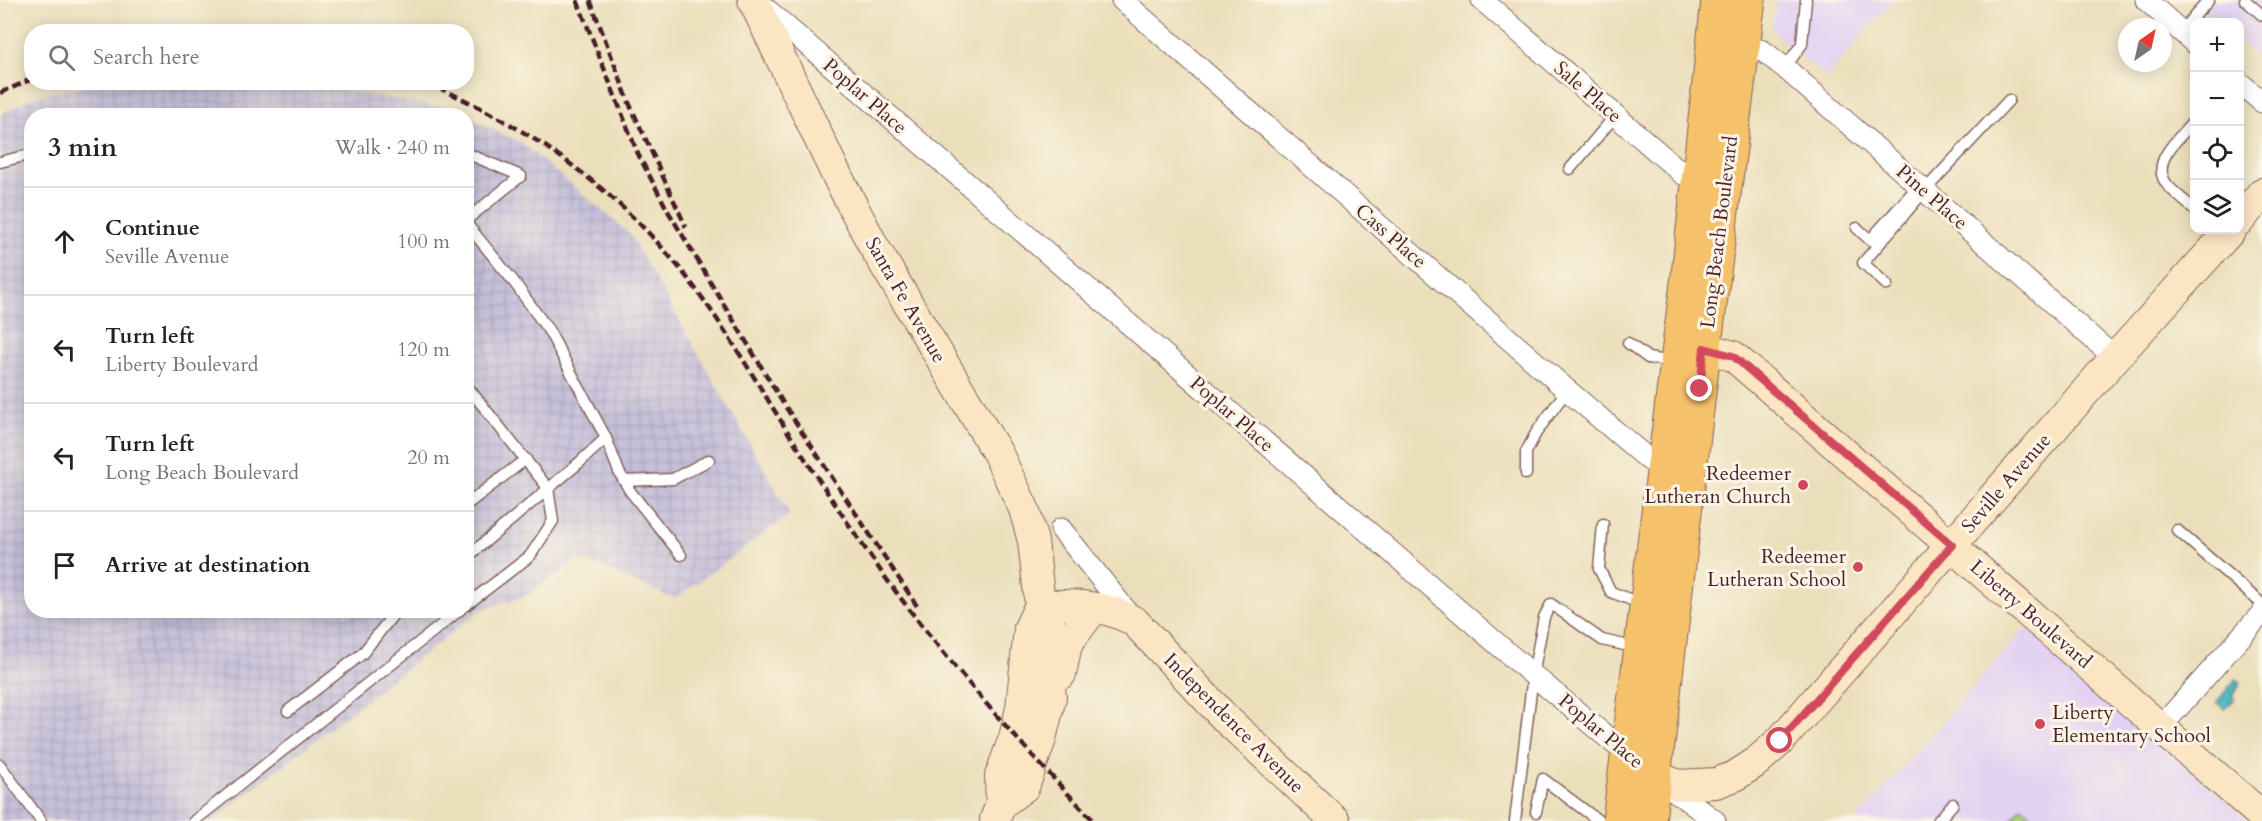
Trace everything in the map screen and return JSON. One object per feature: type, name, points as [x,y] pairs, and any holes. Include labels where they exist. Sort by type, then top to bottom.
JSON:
[{"type":"main road","name":"Long Beach Boulevard","points":[[1649,821],[1655,776],[1690,358],[1698,177],[1718,0]]},
{"type":"main road","name":"Long Beach Boulevard","points":[[1619,821],[1663,470],[1690,358],[1749,0]]},
{"type":"street","name":"Santa Fe Avenue","points":[[754,0],[835,172],[873,245],[998,454],[1024,509],[1033,541],[1040,605],[1052,629],[1049,675],[1051,697],[1041,739],[1024,787],[1004,815]]},
{"type":"street","name":"Poplar Place","points":[[754,0],[1533,675],[1627,754],[1715,821]]},
{"type":"street","name":"Cass Place","points":[[1122,0],[1567,390],[1663,470]]},
{"type":"street","name":"Sale Place","points":[[1482,0],[1683,174],[1698,177]]},
{"type":"street","points":[[2146,0],[2188,37]]},
{"type":"street","name":"Pine Place","points":[[1743,45],[1763,51],[1785,68],[2115,358]]},
{"type":"street","points":[[2244,86],[2262,102]]},
{"type":"street","name":"Seville Avenue","points":[[2244,213],[2262,193]]},
{"type":"street","name":"Seville Avenue","points":[[1655,776],[1678,785],[1716,783],[1735,776],[1755,763],[1786,734],[2225,234]]},
{"type":"street","name":"Liberty Boulevard","points":[[1690,358],[1733,356],[2262,816]]},
{"type":"street","name":"Independence Avenue","points":[[1061,529],[1135,622],[1227,720],[1335,821]]},
{"type":"street","name":"Independence Avenue","points":[[1040,605],[1060,604],[1094,608],[1124,615],[1135,622]]},
{"type":"street","name":"Santa Fe Avenue","points":[[1004,815],[1000,776],[1018,724],[1024,692],[1029,628],[1040,605]]},
{"type":"street","points":[[1051,697],[1060,677],[1067,644],[1094,608]]},
{"type":"street","points":[[2160,728],[2262,611]]},
{"type":"lane","points":[[1785,68],[1802,44],[1806,0]]},
{"type":"lane","points":[[2188,37],[2209,0]]},
{"type":"lane","points":[[2244,0],[2262,15]]},
{"type":"lane","points":[[1857,228],[1870,240],[2008,100]]},
{"type":"lane","points":[[1570,169],[1615,116]]},
{"type":"lane","points":[[2190,126],[2167,153],[2161,167],[2168,187],[2190,206]]},
{"type":"lane","points":[[0,162],[24,156]]},
{"type":"lane","points":[[474,156],[521,176],[474,214]]},
{"type":"lane","points":[[1887,285],[1863,263],[1922,188]]},
{"type":"lane","points":[[474,231],[549,331],[606,438],[624,481],[681,555]]},
{"type":"lane","points":[[1628,343],[1648,358],[1690,358]]},
{"type":"lane","points":[[1526,474],[1526,452],[1536,433],[1567,390]]},
{"type":"lane","points":[[474,395],[548,488],[553,521],[530,556],[474,599]]},
{"type":"lane","points":[[474,551],[606,438]]},
{"type":"lane","points":[[474,499],[526,459]]},
{"type":"lane","points":[[624,481],[673,479],[709,460]]},
{"type":"lane","points":[[1603,524],[1599,569],[1603,577],[1611,592],[1645,605]]},
{"type":"lane","points":[[2177,530],[2262,611]]},
{"type":"lane","points":[[1515,821],[1533,675],[1544,617],[1551,604],[1602,640],[1641,648]]},
{"type":"lane","points":[[288,711],[362,654],[391,618]]},
{"type":"lane","points":[[194,821],[450,618]]},
{"type":"lane","points":[[0,765],[41,821]]},
{"type":"lane","points":[[1536,813],[1542,779],[1599,821]]},
{"type":"lane","points":[[1938,821],[1953,804]]},
{"type":"shaded area","points":[[1777,0],[1893,0],[1826,78],[1771,29]]},
{"type":"shaded area","points":[[2192,0],[2262,0],[2262,61],[2244,45],[2244,18],[2213,18]]},
{"type":"shaded area","points":[[66,90],[342,90],[443,108],[24,108],[24,618],[470,618],[212,821],[0,821],[0,115],[35,96]]},
{"type":"shaded area","points":[[474,121],[520,142],[629,233],[790,514],[675,599],[578,558],[528,595],[480,610],[474,615]]},
{"type":"shaded area","name":"Liberty Elementary School","points":[[2027,626],[2249,821],[1856,821]]},
{"type":"green space","points":[[2023,807],[2038,821],[2010,821]]},
{"type":"water","points":[[2236,679],[2241,683],[2233,695],[2234,700],[2225,709],[2217,702]]},
{"type":"railway","points":[[577,0],[638,154],[668,211],[783,403],[917,606]]},
{"type":"railway","points":[[590,0],[630,105],[686,227]]},
{"type":"railway","points":[[0,93],[24,82]]},
{"type":"railway","points":[[443,90],[496,116],[562,158],[593,182],[651,235],[677,265],[717,319],[814,472],[904,603],[982,699],[1094,821]]},
{"type":"place","name":"Redeemer Lutheran Church","points":[[1803,485]]},
{"type":"place","name":"Redeemer Lutheran School","points":[[1858,567]]},
{"type":"place","name":"Liberty Elementary School","points":[[2040,724]]},
{"type":"route","points":[[1700,389],[1704,348],[1733,356],[1952,545],[1780,741]]}]
